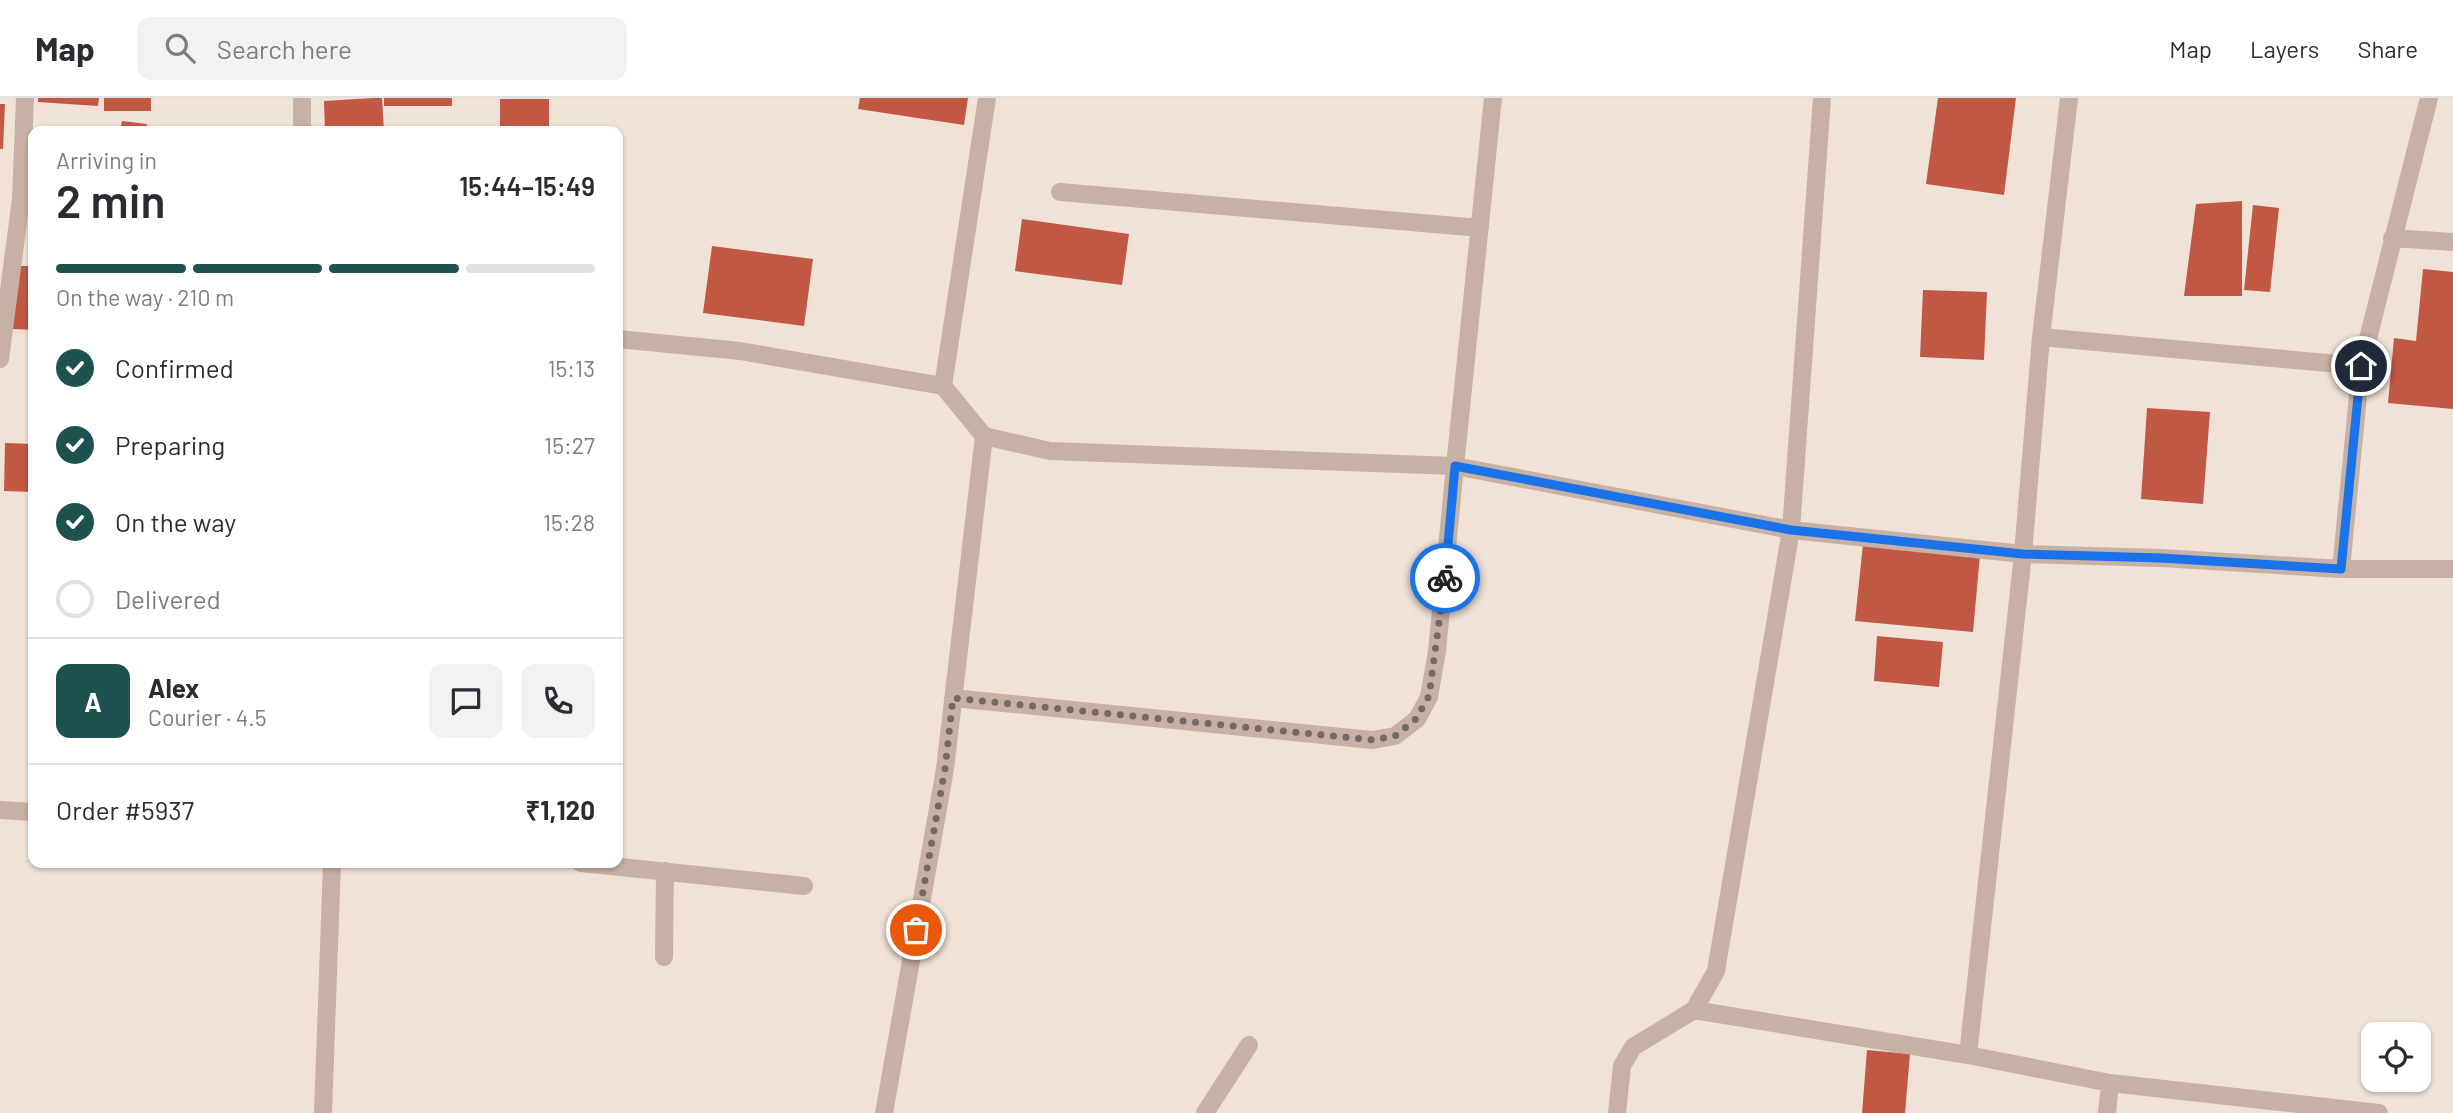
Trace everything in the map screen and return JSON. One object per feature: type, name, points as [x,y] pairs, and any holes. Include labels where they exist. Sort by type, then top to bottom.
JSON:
[{"type":"street","points":[[0,359],[21,199],[25,98]]},
{"type":"street","points":[[302,126],[303,98]]},
{"type":"street","points":[[943,386],[987,98]]},
{"type":"street","points":[[953,698],[1373,740],[1395,736],[1416,719],[1429,696],[1437,651],[1493,98]]},
{"type":"street","points":[[1617,1113],[1622,1066],[1633,1047],[1694,1010],[1716,971],[1791,530],[1822,98]]},
{"type":"street","points":[[1968,1055],[2023,554],[2040,337],[2068,98]]},
{"type":"street","points":[[2341,569],[2361,366],[2429,98]]},
{"type":"street","points":[[1060,192],[1480,228]]},
{"type":"street","points":[[2392,238],[2453,242]]},
{"type":"street","points":[[2040,337],[2361,366]]},
{"type":"street","points":[[623,339],[740,351],[943,386],[984,436],[1050,451],[1455,466],[1791,530],[2023,554],[2161,558],[2341,569],[2453,569]]},
{"type":"street","points":[[884,1113],[945,769],[984,436]]},
{"type":"street","points":[[0,810],[28,812]]},
{"type":"street","points":[[623,867],[804,886]]},
{"type":"street","points":[[323,1113],[332,868]]},
{"type":"street","points":[[664,957],[665,870]]},
{"type":"street","points":[[1694,1010],[1968,1055],[2110,1083],[2379,1113]]},
{"type":"street","points":[[1205,1113],[1249,1045]]},
{"type":"street","points":[[2107,1113],[2110,1083]]},
{"type":"building","points":[[38,98],[99,98],[98,106],[38,102]]},
{"type":"building","points":[[104,98],[151,98],[151,111],[104,111]]},
{"type":"building","points":[[382,98],[384,126],[325,126],[324,101]]},
{"type":"building","points":[[384,98],[452,98],[452,106],[384,106]]},
{"type":"building","points":[[860,98],[968,98],[964,125],[858,109]]},
{"type":"building","points":[[1938,98],[2016,98],[2004,195],[1926,184]]},
{"type":"building","points":[[500,99],[549,99],[549,126],[500,126]]},
{"type":"building","points":[[0,104],[5,104],[3,149],[0,149]]},
{"type":"building","points":[[122,121],[147,124],[147,126],[121,126]]},
{"type":"building","points":[[2242,201],[2242,296],[2184,296],[2196,204]]},
{"type":"building","points":[[2253,205],[2279,208],[2270,292],[2244,290]]},
{"type":"building","points":[[1022,219],[1129,234],[1122,285],[1015,271]]},
{"type":"building","points":[[712,246],[813,259],[804,326],[703,313]]},
{"type":"building","points":[[15,266],[28,266],[28,330],[13,329]]},
{"type":"building","points":[[2423,269],[2453,272],[2453,409],[2388,403],[2394,338],[2416,341]]},
{"type":"building","points":[[1923,290],[1987,292],[1984,360],[1920,357]]},
{"type":"building","points":[[2147,408],[2210,412],[2203,504],[2141,499]]},
{"type":"building","points":[[5,443],[28,444],[28,492],[4,491]]},
{"type":"building","points":[[1863,544],[1980,555],[1973,632],[1855,621]]},
{"type":"building","points":[[1877,636],[1943,642],[1939,687],[1874,681]]},
{"type":"building","points":[[1867,1050],[1910,1054],[1905,1113],[1862,1113]]},
{"type":"way so far","points":[[916,930],[945,769],[953,698],[1373,740],[1395,736],[1416,719],[1429,696],[1445,578]]},
{"type":"route","points":[[1445,578],[1455,466],[1791,530],[2023,554],[2161,558],[2341,569],[2361,366]]}]
